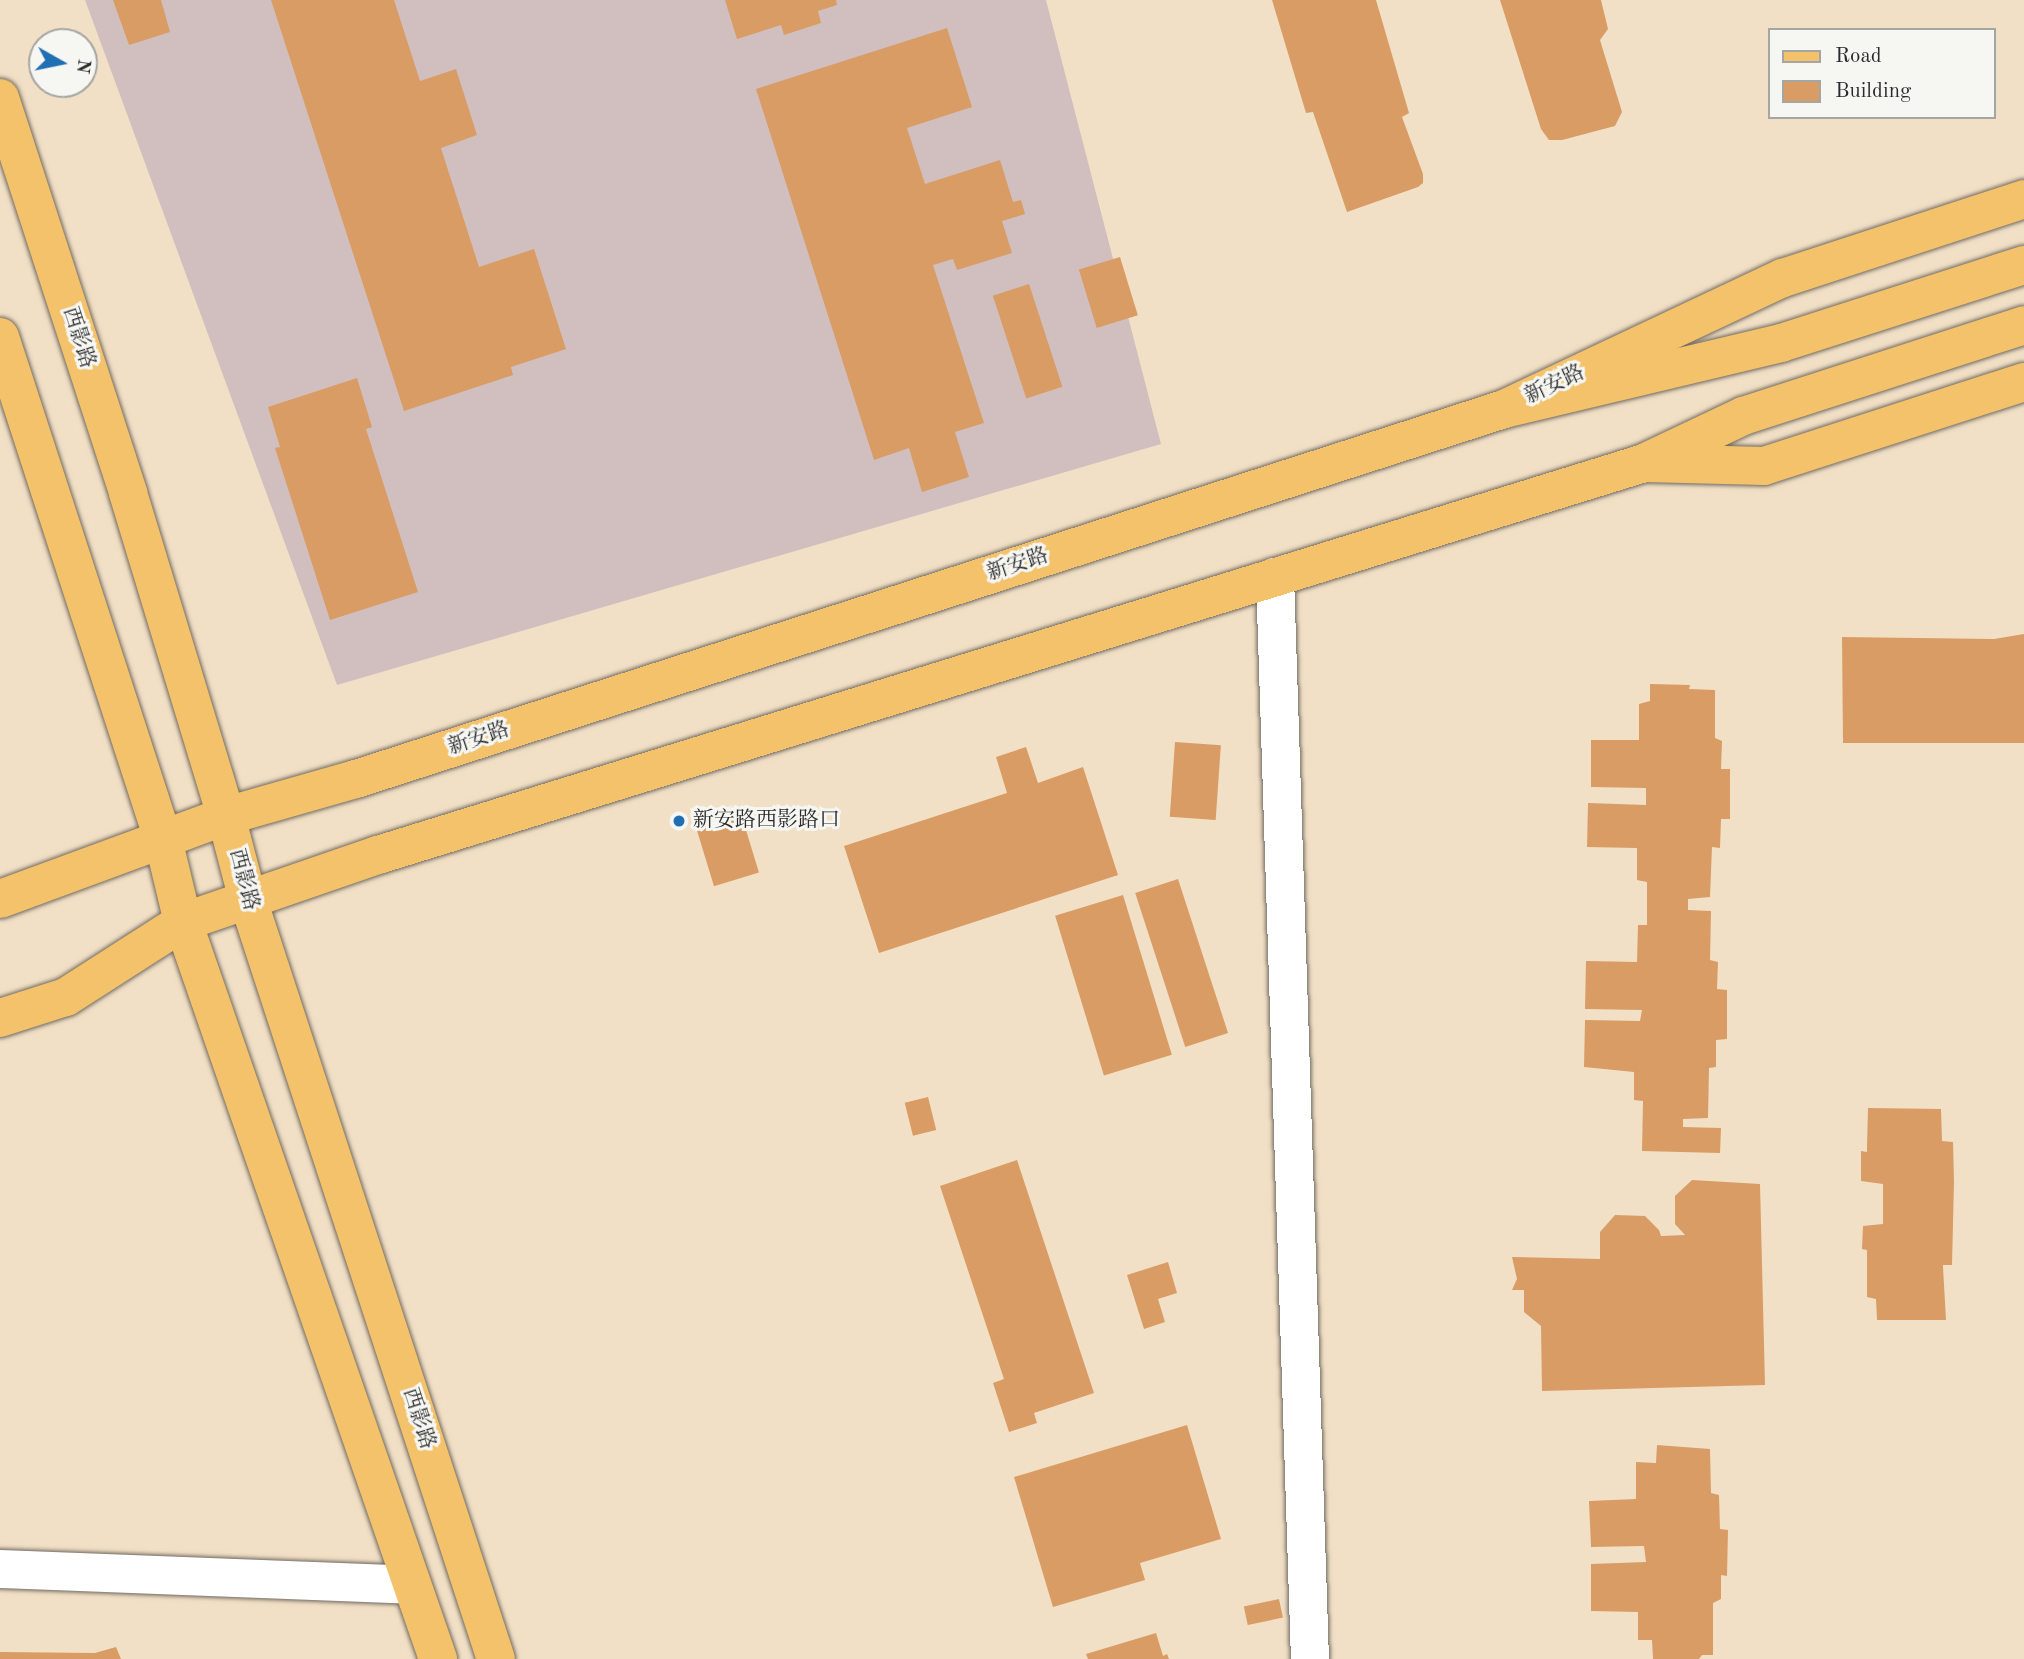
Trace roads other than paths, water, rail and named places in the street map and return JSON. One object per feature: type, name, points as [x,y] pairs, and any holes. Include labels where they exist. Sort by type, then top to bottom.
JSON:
[{"type":"main road","name":"西影路","points":[[0,98],[128,494],[226,816],[248,901],[496,1659]]},
{"type":"main road","name":"新安路","points":[[0,899],[226,816],[356,779],[1504,409],[1783,278],[2024,199]]},
{"type":"main road","points":[[1504,409],[1781,343],[2024,265]]},
{"type":"main road","points":[[0,1018],[66,997],[183,922],[378,855],[1644,463],[1743,416],[2024,325]]},
{"type":"main road","points":[[0,337],[163,839],[183,922],[438,1659]]},
{"type":"main road","points":[[1644,463],[1764,466],[2024,382]]},
{"type":"street","points":[[1275,577],[1310,1659]]},
{"type":"street","points":[[0,1569],[412,1585]]},
{"type":"place","name":"新安路西影路口","points":[[679,821]]}]
